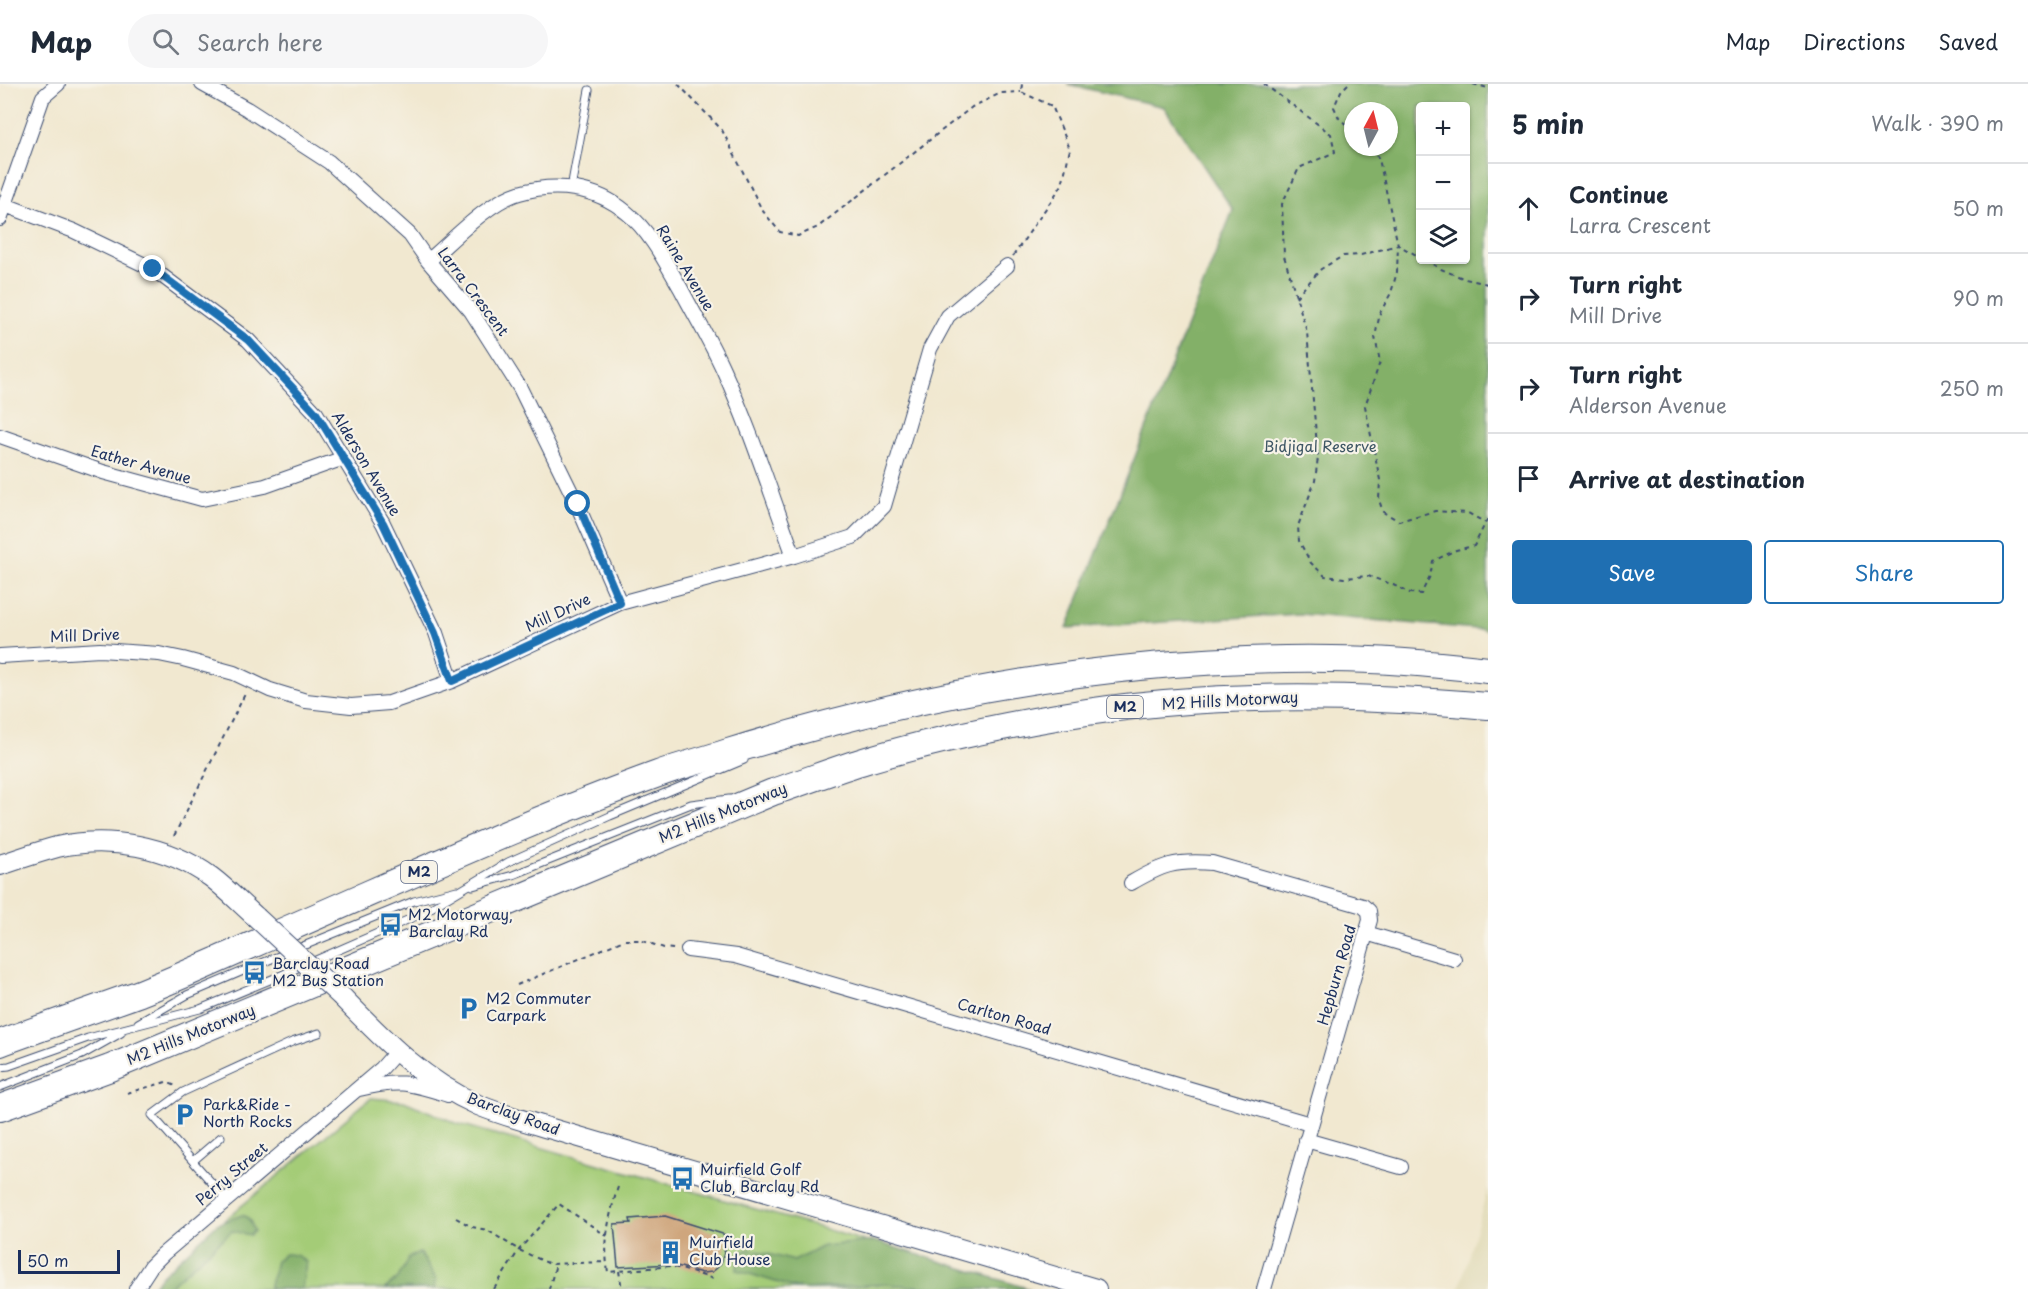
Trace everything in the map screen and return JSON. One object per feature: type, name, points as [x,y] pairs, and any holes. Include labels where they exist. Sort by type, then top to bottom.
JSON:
[{"type":"highway","name":"M2","points":[[0,1043],[141,992],[530,825],[660,773],[845,719],[972,690],[1056,677],[1156,666],[1332,659],[1414,662],[1488,670]]},
{"type":"highway","name":"M2 Hills Motorway","points":[[0,1108],[110,1068],[773,792],[867,760],[940,741],[1034,721],[1120,708],[1190,701],[1265,697],[1341,697],[1423,700],[1488,706]]},
{"type":"main road","name":"Barclay Road","points":[[0,865],[57,847],[100,842],[143,847],[179,859],[203,871],[256,917],[397,1051],[432,1079],[479,1105],[544,1127],[1096,1289]]},
{"type":"street","points":[[0,219],[43,97],[58,84]]},
{"type":"street","name":"Larra Crescent","points":[[202,84],[247,109],[329,162],[410,235],[428,261],[471,311],[520,388],[578,504],[620,603]]},
{"type":"street","name":"Raine Avenue","points":[[428,261],[488,210],[516,194],[545,188],[571,189],[603,198],[628,213],[648,236],[667,265],[710,342],[741,409],[794,556]]},
{"type":"street","name":"Alderson Avenue","points":[[5,205],[74,231],[153,269],[248,340],[316,413],[344,458],[388,533],[435,633],[452,681]]},
{"type":"street","name":"Mill Drive","points":[[0,656],[100,650],[134,651],[183,659],[234,673],[270,690],[306,701],[351,706],[389,703],[452,681],[620,603],[794,556],[853,537],[885,506],[930,349],[948,316],[1007,266]]},
{"type":"street","name":"Eather Avenue","points":[[0,436],[104,472],[202,499],[265,486],[344,458]]},
{"type":"street","name":"Hepburn Road","points":[[1131,883],[1159,867],[1189,861],[1212,863],[1363,906],[1369,911],[1370,920],[1264,1289]]},
{"type":"street","points":[[1366,933],[1454,959]]},
{"type":"street","name":"Carlton Road","points":[[688,950],[736,956],[1310,1124]]},
{"type":"street","name":"Perry Street","points":[[136,1289],[151,1266],[163,1254],[356,1090],[397,1051]]},
{"type":"street","name":"Perry Street","points":[[356,1090],[384,1083],[406,1083],[479,1105]]},
{"type":"street","points":[[1306,1140],[1401,1167]]},
{"type":"lane","points":[[571,189],[589,90]]},
{"type":"lane","name":"M2","points":[[768,750],[845,719]]},
{"type":"lane","name":"M2","points":[[0,1068],[88,1038],[200,1009],[292,971],[421,914],[508,862],[747,758]]},
{"type":"lane","name":"M2","points":[[0,1087],[82,1055],[187,995],[414,901],[513,874],[691,804],[773,792]]},
{"type":"lane","points":[[227,1200],[152,1115],[183,1092],[292,1042],[319,1033]]},
{"type":"lane","points":[[193,1161],[221,1137]]},
{"type":"path","points":[[678,84],[722,130],[762,210],[780,232],[798,236],[818,227],[972,107],[1000,93],[1020,92],[1052,106],[1070,149],[1062,184],[1007,266]]},
{"type":"path","points":[[1020,92],[1022,84]]},
{"type":"path","points":[[1264,84],[1331,134],[1335,152],[1299,168],[1282,204],[1284,256],[1307,332],[1318,456],[1315,481],[1298,526],[1299,542],[1311,563],[1325,576],[1344,578],[1368,576],[1410,593],[1421,594],[1430,576],[1433,561],[1456,550],[1474,546],[1488,518]]},
{"type":"path","points":[[1344,123],[1334,107],[1341,92],[1348,84]]},
{"type":"path","points":[[1473,84],[1488,88]]},
{"type":"path","points":[[1377,156],[1398,245],[1397,272],[1391,293],[1380,313],[1376,337],[1380,362],[1365,406],[1380,480],[1379,500],[1383,512],[1399,521],[1435,511],[1468,513],[1486,523]]},
{"type":"path","points":[[1296,297],[1321,269],[1343,256],[1361,255],[1398,245],[1416,255]]},
{"type":"path","points":[[1432,264],[1466,279],[1488,284]]},
{"type":"path","points":[[174,836],[251,681]]},
{"type":"path","points":[[517,986],[624,940],[640,940],[664,948],[688,950]]},
{"type":"path","points":[[128,1093],[166,1082],[172,1083],[183,1092]]},
{"type":"path","points":[[618,1187],[607,1236],[608,1272],[671,1266],[714,1279]]},
{"type":"path","points":[[494,1289],[519,1250],[559,1204],[607,1236]]},
{"type":"path","points":[[456,1218],[472,1227],[487,1230],[519,1250],[550,1264],[606,1262]]},
{"type":"path","points":[[549,1289],[556,1264]]},
{"type":"path","points":[[619,1271],[622,1289]]},
{"type":"shaded area","points":[[1488,1188],[1488,1289],[1459,1289]]},
{"type":"green space","name":"Bidjigal Reserve","points":[[1067,84],[1488,84],[1488,630],[1299,614],[1067,628],[1233,210],[1164,107]]},
{"type":"green space","points":[[371,1098],[404,1101],[456,1123],[825,1229],[1020,1289],[153,1289],[197,1243]]},
{"type":"green space","points":[[242,1215],[249,1219],[252,1225],[254,1231],[250,1235],[232,1231],[166,1289],[152,1289],[159,1278],[217,1224]]},
{"type":"green space","points":[[874,1241],[1030,1289],[948,1289],[886,1284],[808,1289],[795,1288],[737,1270],[739,1253],[750,1249],[794,1261],[823,1246]]},
{"type":"green space","points":[[420,1253],[436,1279],[434,1289],[385,1289],[398,1278],[409,1257]]},
{"type":"green space","points":[[285,1254],[296,1255],[306,1262],[302,1289],[269,1289],[276,1261]]},
{"type":"building","name":"Muirfield Club House","points":[[665,1216],[729,1236],[721,1263],[717,1268],[712,1272],[702,1273],[670,1264],[618,1267],[614,1224],[631,1223],[630,1219]]},
{"type":"place","name":"M2 Motorway, Barclay Rd","points":[[390,924]]},
{"type":"place","name":"Barclay Road M2 Bus Station","points":[[254,973]]},
{"type":"place","name":"M2 Commuter Carpark","points":[[468,1008]]},
{"type":"place","name":"Park&Ride - North Rocks","points":[[185,1114]]},
{"type":"place","name":"Muirfield Golf Club, Barclay Rd","points":[[682,1179]]},
{"type":"place","name":"Muirfield Club House","points":[[671,1252]]},
{"type":"route","points":[[153,269],[248,340],[316,413],[383,523],[435,633],[452,681],[620,603],[578,504]]}]
